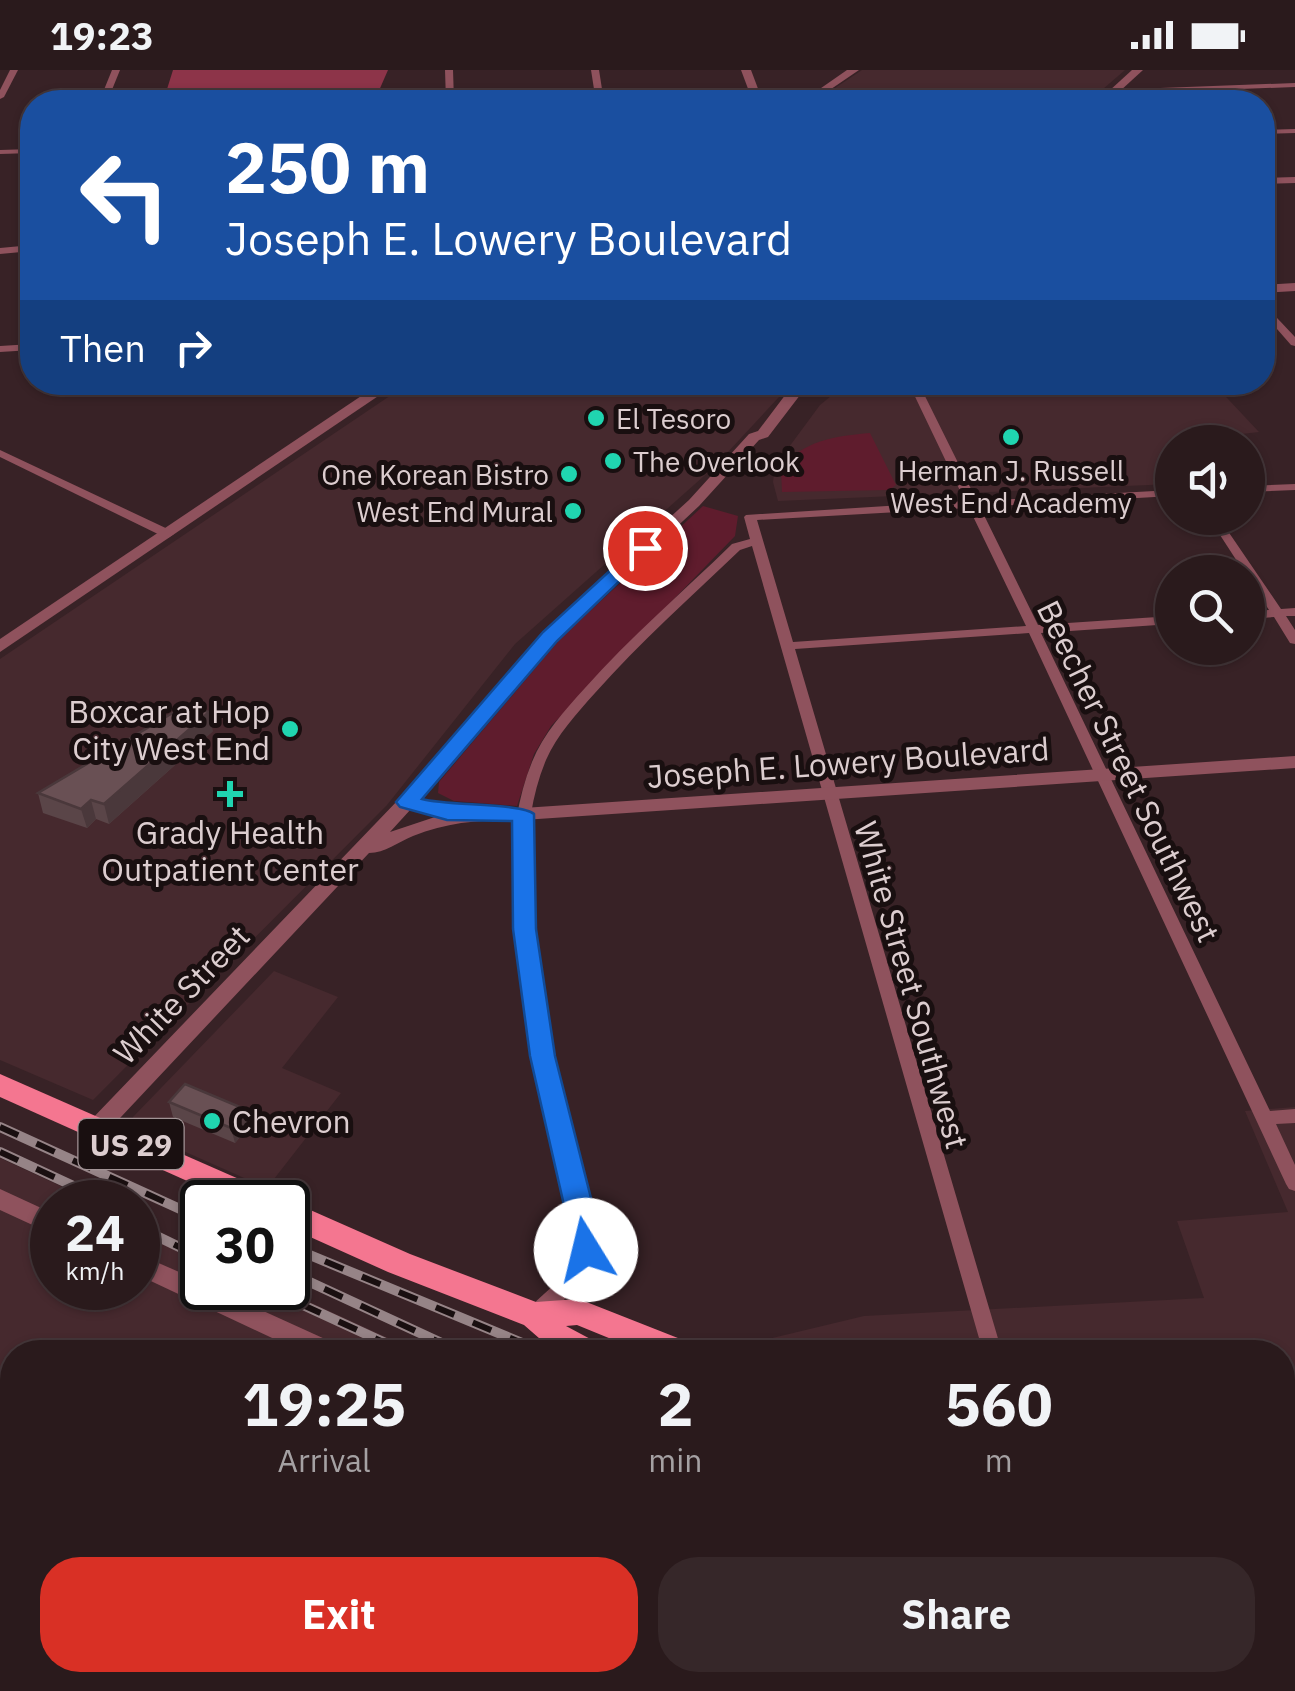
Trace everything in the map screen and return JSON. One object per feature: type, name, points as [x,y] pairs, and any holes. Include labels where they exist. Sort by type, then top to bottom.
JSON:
[{"type":"main road","name":"US 29","points":[[0,1085],[213,1180]]},
{"type":"main road","points":[[310,1224],[399,1264],[535,1315],[578,1312],[647,1340]]},
{"type":"main road","points":[[535,1315],[561,1340]]},
{"type":"street","points":[[0,97],[14,70]]},
{"type":"street","points":[[824,90],[854,70]]},
{"type":"street","points":[[1116,90],[1138,70]]},
{"type":"street","points":[[1161,90],[1295,85]]},
{"type":"street","points":[[1275,320],[1295,343]]},
{"type":"street","points":[[0,647],[373,395]]},
{"type":"street","name":"White Street","points":[[96,1128],[358,856],[550,636],[725,471],[754,437],[763,434],[792,395]]},
{"type":"street","name":"Beecher Street Southwest","points":[[918,395],[1104,775],[1295,1184]]},
{"type":"street","points":[[0,454],[168,534]]},
{"type":"street","points":[[1265,488],[1295,487]]},
{"type":"street","points":[[968,504],[1155,494]]},
{"type":"street","name":"White Street Southwest","points":[[968,504],[750,517],[988,1340]]},
{"type":"street","points":[[1225,535],[1295,640]]},
{"type":"street","points":[[535,1315],[569,1281],[586,1250],[540,1038],[524,929],[523,814],[540,760],[571,711],[736,547],[754,541]]},
{"type":"street","points":[[1265,614],[1295,612]]},
{"type":"street","points":[[786,646],[1155,621]]},
{"type":"street","name":"Joseph E. Lowery Boulevard","points":[[407,802],[468,814],[523,814],[1295,762]]},
{"type":"street","points":[[358,856],[408,831],[468,814]]},
{"type":"street","points":[[1264,1118],[1295,1116]]},
{"type":"street","points":[[0,1199],[30,1213]]},
{"type":"street","points":[[160,1274],[301,1340]]},
{"type":"shaded area","points":[[173,70],[388,70],[379,90],[167,90]]},
{"type":"shaded area","points":[[862,70],[1125,70],[1102,90],[832,90]]},
{"type":"shaded area","points":[[391,395],[781,395],[713,468],[515,644],[387,805],[93,1100],[0,1060],[0,659]]},
{"type":"shaded area","name":"Herman J. Russell West End Academy","points":[[832,395],[1224,395],[1252,425],[1155,425],[1155,485],[778,501],[773,482],[775,466],[820,405]]},
{"type":"shaded area","points":[[870,433],[896,485],[889,490],[782,492],[781,469],[799,452],[833,438]]},
{"type":"shaded area","points":[[703,506],[738,516],[735,536],[551,726],[534,754],[517,806],[454,801],[438,793],[439,782],[560,639]]},
{"type":"shaded area","points":[[274,971],[338,997],[282,1068],[341,1093],[273,1180],[249,1180],[136,1130],[133,1117]]},
{"type":"shaded area","points":[[1295,1107],[1295,1340],[764,1340],[864,1316],[1204,1298],[1177,1221],[1288,1212],[1245,1111]]},
{"type":"shaded area","points":[[0,1158],[48,1180],[30,1180],[30,1310],[160,1310],[160,1232],[180,1242],[180,1310],[310,1310],[310,1302],[393,1340],[0,1340]]},
{"type":"building","points":[[186,705],[209,712],[104,804],[91,800],[81,809],[38,793]]},
{"type":"building","points":[[185,1084],[247,1110],[231,1128],[169,1102]]},
{"type":"railway","points":[[0,1127],[180,1209]]},
{"type":"railway","points":[[0,1152],[60,1180]]},
{"type":"railway","points":[[160,1238],[180,1247]]},
{"type":"railway","points":[[310,1255],[515,1340]]},
{"type":"railway","points":[[310,1282],[435,1340]]},
{"type":"railway","points":[[310,1308],[379,1340]]},
{"type":"place","name":"El Tesoro","points":[[596,418]]},
{"type":"place","name":"Herman J. Russell West End Academy","points":[[1011,437]]},
{"type":"place","name":"The Overlook","points":[[613,461]]},
{"type":"place","name":"One Korean Bistro","points":[[569,474]]},
{"type":"place","name":"West End Mural","points":[[573,511]]},
{"type":"place","name":"Boxcar at Hop City West End","points":[[290,729]]},
{"type":"place","name":"Grady Health Outpatient Center","points":[[230,794]]},
{"type":"place","name":"Chevron","points":[[212,1121]]},
{"type":"route","points":[[586,1250],[542,1056],[524,929],[523,814],[447,814],[407,802],[550,636],[645,548]]}]
